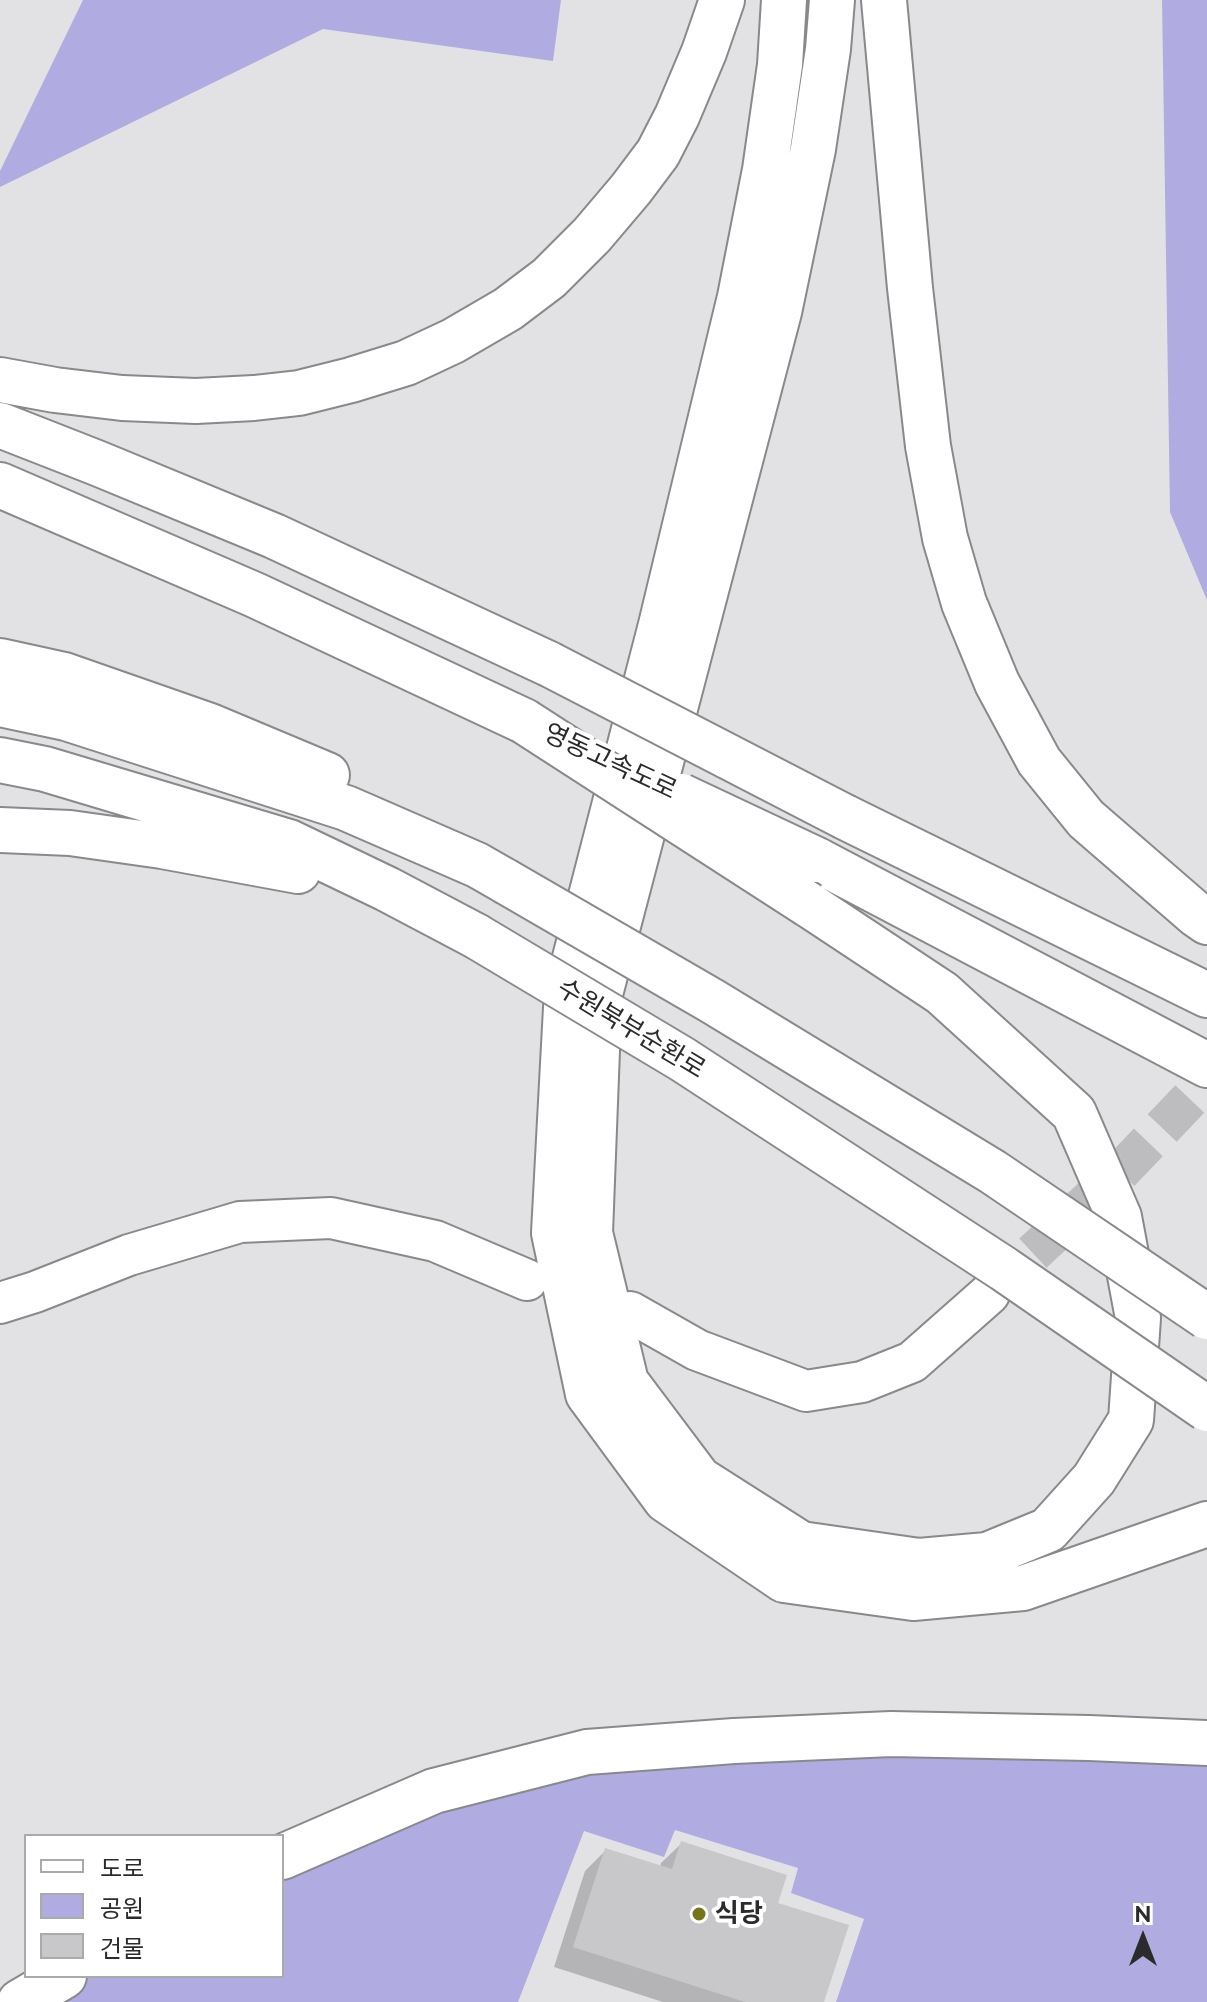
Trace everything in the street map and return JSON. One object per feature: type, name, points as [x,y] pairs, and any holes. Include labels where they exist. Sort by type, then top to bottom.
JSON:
[{"type":"highway","points":[[0,380],[122,398],[196,401],[254,398],[299,393],[351,380],[406,363],[453,341],[508,309],[549,278],[592,235],[631,189],[658,153],[677,116],[722,0]]},
{"type":"highway","points":[[784,0],[780,65],[765,170],[740,297],[661,625],[567,989],[554,1233],[588,1394],[666,1500],[784,1580],[913,1598],[1023,1588],[1207,1524]]},
{"type":"highway","points":[[524,721],[809,905],[942,993],[1074,1113],[1119,1217],[1138,1318],[1131,1420],[1094,1479],[1048,1530],[987,1555],[919,1561],[801,1544],[699,1479],[626,1382],[590,1233],[599,998],[779,312],[813,149],[832,0]]},
{"type":"highway","points":[[884,0],[910,288],[928,446],[945,538],[964,603],[997,683],[1039,761],[1086,819],[1207,922]]},
{"type":"highway","points":[[0,425],[274,536],[549,664],[845,817],[1207,995]]},
{"type":"highway","name":"영동고속도로","points":[[0,485],[255,595],[817,860],[1207,1065]]},
{"type":"highway","points":[[0,661],[64,675],[210,726],[334,778],[712,1001],[993,1172],[1207,1317]]},
{"type":"highway","points":[[0,704],[66,718],[346,808],[491,873]]},
{"type":"highway","name":"수원북부순환로","points":[[0,760],[45,769],[289,842],[476,936],[682,1059],[1004,1269],[1207,1409]]},
{"type":"highway","points":[[0,830],[70,833],[162,846],[387,889]]},
{"type":"highway","points":[[284,1856],[434,1791],[587,1752],[891,1734],[1207,1743]]},
{"type":"highway","points":[[20,2002],[61,1978]]},
{"type":"street","points":[[0,1303],[129,1255],[240,1222],[331,1218],[435,1241],[527,1280]]},
{"type":"street","points":[[630,1312],[697,1350],[806,1391],[862,1382],[912,1362],[989,1294]]},
{"type":"green space","points":[[83,0],[561,0],[553,61],[323,29],[0,187],[0,171]]},
{"type":"green space","points":[[1162,0],[1207,0],[1207,600],[1170,512]]},
{"type":"green space","points":[[1207,1743],[1207,2002],[836,2002],[864,1919],[791,1893],[798,1868],[675,1830],[664,1857],[584,1831],[518,2002],[20,2002],[61,1978],[284,1978],[284,1856],[587,1752]]},
{"type":"building","name":"식당","points":[[681,1841],[787,1875],[778,1903],[849,1925],[824,2002],[745,2002],[573,1947],[605,1848],[672,1869]]},
{"type":"tunnel","points":[[989,1294],[1122,1170],[1207,1081]]},
{"type":"place","name":"식당","points":[[699,1914]]}]
